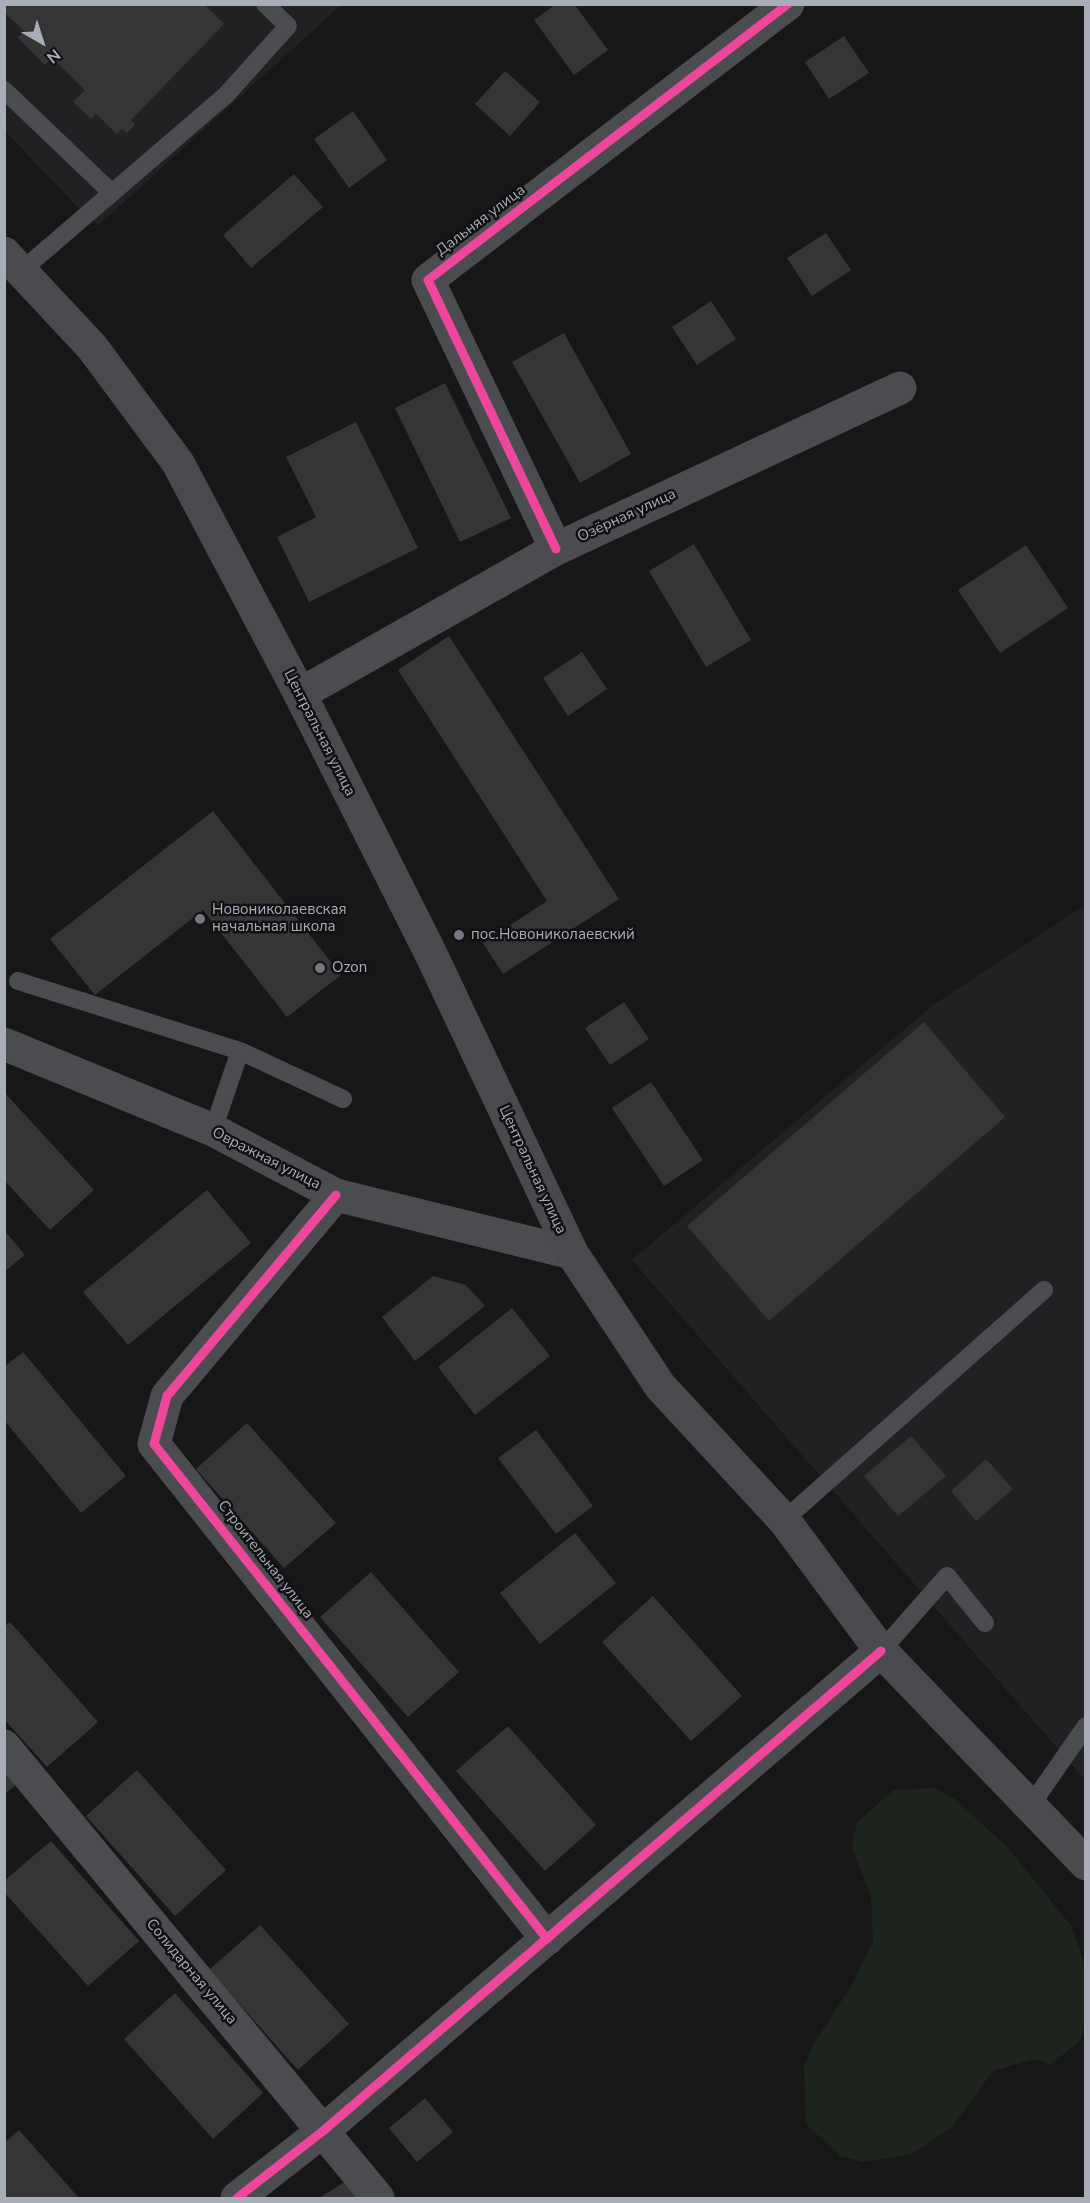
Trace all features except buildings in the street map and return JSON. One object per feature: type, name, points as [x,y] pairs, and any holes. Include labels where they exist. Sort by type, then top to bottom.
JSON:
[{"type":"main road","name":"Центральная улица","points":[[13,262],[92,347],[178,463],[300,694],[430,952],[572,1253],[660,1386],[784,1520],[881,1651],[1086,1864]]},
{"type":"street","name":"Дальняя улица","points":[[556,549],[428,280],[788,4]]},
{"type":"street","name":"Озёрная улица","points":[[300,694],[556,549],[900,388]]},
{"type":"street","name":"Овражная улица","points":[[4,1044],[213,1130],[336,1195],[572,1253]]},
{"type":"street","name":"Строительная улица","points":[[336,1195],[167,1396],[154,1444],[547,1939]]},
{"type":"street","points":[[237,2199],[322,2131],[881,1651]]},
{"type":"street","name":"Солидарная улица","points":[[4,1746],[378,2199]]},
{"type":"lane","points":[[13,262],[112,193],[226,95],[288,26],[266,4]]},
{"type":"lane","points":[[4,90],[112,193]]},
{"type":"lane","points":[[18,981],[240,1051],[343,1099]]},
{"type":"lane","points":[[213,1130],[240,1051]]},
{"type":"lane","points":[[784,1520],[1044,1290]]},
{"type":"lane","points":[[881,1651],[946,1576],[984,1623]]},
{"type":"lane","points":[[1031,1805],[1086,1726]]},
{"type":"shaded area","points":[[5,5],[341,5],[99,225],[86,216],[5,131]]},
{"type":"shaded area","points":[[1085,905],[1085,1780],[632,1260],[933,1005]]},
{"type":"shaded area","points":[[935,1788],[955,1799],[1008,1848],[1072,1927],[1085,1967],[1085,2025],[1080,2040],[1051,2065],[1035,2059],[993,2071],[952,2127],[912,2154],[864,2162],[840,2156],[806,2124],[804,2066],[813,2045],[852,1985],[873,1942],[871,1897],[852,1846],[857,1823],[893,1790]]},
{"type":"cycle path","points":[[556,549],[428,280],[788,4]]},
{"type":"cycle path","points":[[336,1195],[167,1396],[154,1444],[547,1939]]},
{"type":"cycle path","points":[[237,2198],[323,2131],[881,1651]]},
{"type":"place","name":"Новониколаевская начальная школа","points":[[200,919]]},
{"type":"place","name":"пос.Новониколаевский","points":[[459,935]]},
{"type":"place","name":"Ozon","points":[[320,968]]}]
